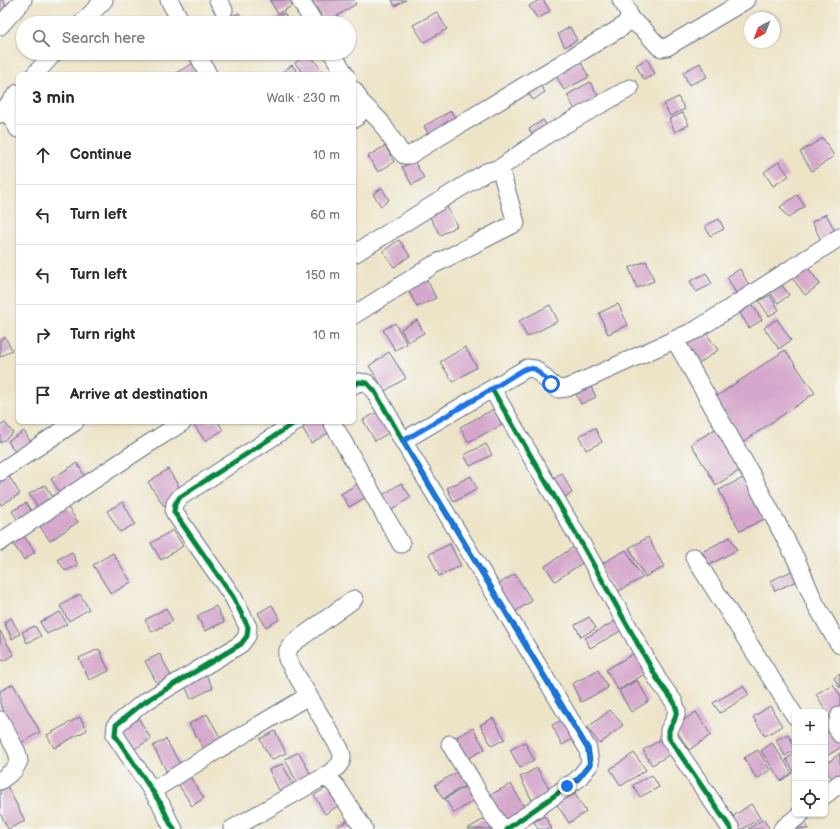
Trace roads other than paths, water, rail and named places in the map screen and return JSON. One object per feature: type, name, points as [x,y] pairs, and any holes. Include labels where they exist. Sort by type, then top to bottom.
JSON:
[{"type":"street","points":[[0,26],[23,0]]},
{"type":"street","points":[[89,16],[104,0]]},
{"type":"street","points":[[169,0],[178,16]]},
{"type":"street","points":[[358,96],[380,121],[399,150],[404,155],[410,155],[622,27],[629,18],[629,13],[621,0]]},
{"type":"street","points":[[629,18],[644,30],[659,47],[662,48],[667,47],[746,0]]},
{"type":"street","points":[[303,1],[310,16]]},
{"type":"street","points":[[37,72],[48,60]]},
{"type":"street","points":[[201,60],[207,72]]},
{"type":"street","points":[[336,60],[343,72]]},
{"type":"street","points":[[356,253],[486,172],[500,168],[548,134],[630,88]]},
{"type":"street","points":[[16,95],[3,111],[16,127]]},
{"type":"street","points":[[356,118],[362,111],[358,96]]},
{"type":"street","points":[[356,314],[433,265],[516,223],[500,168]]},
{"type":"street","points":[[403,441],[527,368],[535,369],[558,389],[568,388],[676,340],[696,330],[840,238]]},
{"type":"street","points":[[676,340],[751,474],[796,559],[815,603],[840,645]]},
{"type":"street","points":[[356,384],[359,382],[367,383],[375,392],[588,749],[590,764],[578,779],[507,829]]},
{"type":"street","points":[[492,389],[579,539],[658,680],[674,702],[677,711],[669,730],[668,738],[731,829]]},
{"type":"street","points":[[0,472],[72,424]]},
{"type":"street","points":[[0,542],[180,424]]},
{"type":"street","points":[[167,827],[161,804],[115,735],[116,725],[143,703],[241,644],[247,636],[248,627],[233,597],[174,512],[175,504],[180,497],[293,424]]},
{"type":"street","points":[[333,424],[401,544]]},
{"type":"street","points":[[694,557],[792,711]]},
{"type":"street","points":[[232,829],[322,778],[336,768],[341,762],[342,757],[340,749],[308,696],[287,658],[286,653],[288,648],[296,641],[354,599]]},
{"type":"street","points":[[152,791],[219,748],[308,696]]},
{"type":"street","points":[[0,720],[17,752],[19,761],[14,770],[0,781]]},
{"type":"street","points":[[450,744],[502,829]]},
{"type":"street","points":[[322,778],[330,780],[336,786],[364,829]]},
{"type":"street","points":[[828,793],[840,783]]},
{"type":"street","points":[[782,829],[797,817]]}]
